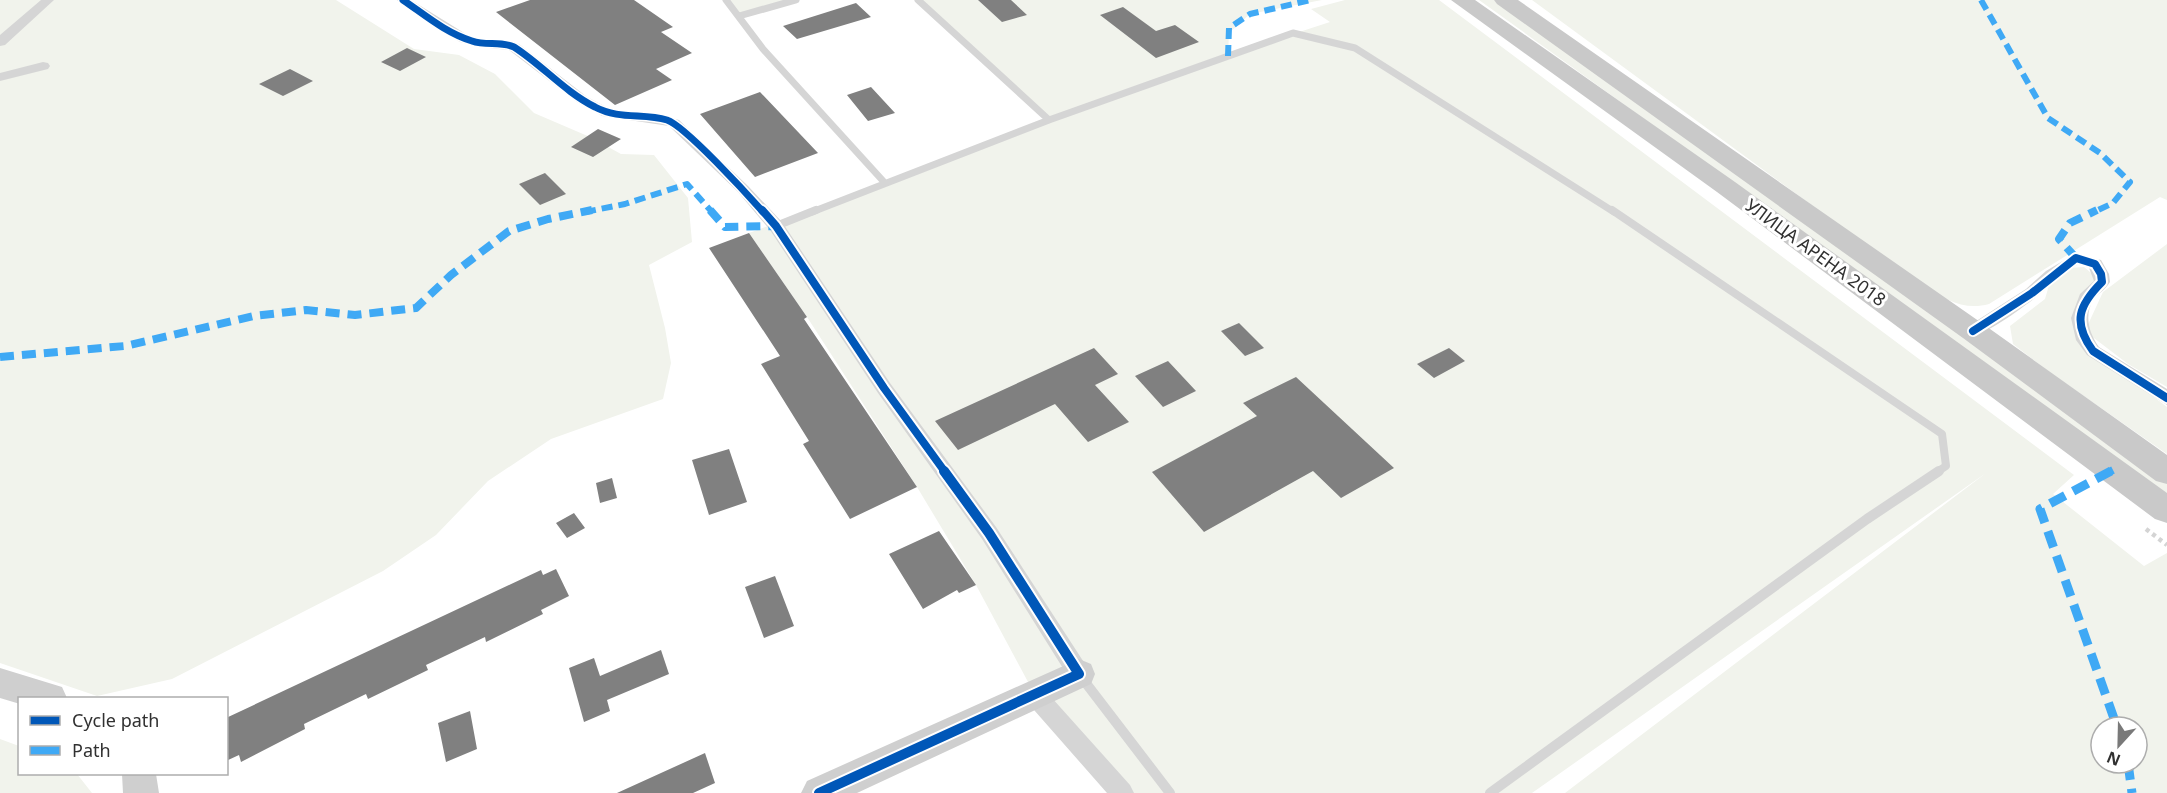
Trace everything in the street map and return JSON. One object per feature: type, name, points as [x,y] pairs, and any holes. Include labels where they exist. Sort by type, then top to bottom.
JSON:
[{"type":"main road","name":"УЛИЦА АРЕНА 2018","points":[[1461,0],[1726,187],[2167,510]]},
{"type":"main road","name":"УЛИЦА АРЕНА 2018","points":[[1504,0],[1973,331],[2167,472]]},
{"type":"street","points":[[0,42],[48,0]]},
{"type":"street","points":[[404,0],[460,37],[476,43],[512,46],[583,99],[607,113],[625,117],[664,118],[674,123],[776,226],[884,388],[989,533],[1079,674],[819,793]]},
{"type":"street","points":[[1514,0],[1545,28]]},
{"type":"street","points":[[0,77],[43,66]]},
{"type":"street","points":[[1973,331],[2032,293],[2076,258],[2095,264],[2101,274],[2102,282],[2086,298],[2079,318],[2085,339],[2093,351],[2167,398]]},
{"type":"street","points":[[0,683],[44,697]]},
{"type":"street","points":[[1035,695],[1122,793]]},
{"type":"street","points":[[139,775],[141,793]]},
{"type":"lane","points":[[726,0],[763,50],[884,183]]},
{"type":"lane","points":[[739,16],[796,0]]},
{"type":"lane","points":[[918,0],[1049,120]]},
{"type":"lane","points":[[776,226],[1049,120],[1293,33],[1355,48],[1573,184],[1818,353],[1942,434],[1946,466],[1867,519],[1490,793]]},
{"type":"lane","points":[[1079,674],[1170,793]]},
{"type":"shaded area","points":[[0,0],[336,0],[414,49],[459,55],[495,74],[534,113],[590,137],[621,154],[654,155],[688,198],[692,242],[649,265],[665,328],[671,363],[663,399],[551,439],[488,481],[436,535],[383,571],[172,679],[97,696],[0,663]]},
{"type":"shaded area","points":[[726,0],[796,0],[739,16]]},
{"type":"shaded area","points":[[918,0],[1322,0],[1250,14],[1229,33],[1228,55],[1330,22],[1311,9],[1345,0],[1439,0],[2074,475],[2053,494],[2144,566],[2167,553],[2167,793],[1565,793],[1986,473],[1532,793],[1110,793],[1035,695],[976,585],[917,487],[807,317],[749,233],[1049,121]]},
{"type":"shaded area","points":[[1479,0],[1494,0],[2167,481],[2167,495]]},
{"type":"shaded area","points":[[1532,0],[2167,0],[2167,200],[2160,197],[1989,304],[1971,306],[1955,303],[1923,287]]},
{"type":"shaded area","points":[[2167,244],[2167,387],[2128,364],[2086,332],[2094,351],[2167,407],[2167,454],[2013,344],[2010,326],[2045,299],[2052,275],[2068,268],[2084,267],[2102,282],[2086,298],[2085,331],[2103,292]]},
{"type":"shaded area","points":[[0,739],[18,746],[18,775],[78,775],[92,793],[0,793]]},
{"type":"building","points":[[530,0],[634,0],[673,27],[661,32],[692,53],[656,69],[672,80],[615,105],[496,12]]},
{"type":"building","points":[[978,0],[1011,0],[1027,15],[1002,22]]},
{"type":"building","points":[[856,3],[871,17],[797,39],[783,26]]},
{"type":"building","points":[[1123,7],[1156,31],[1175,25],[1199,42],[1156,58],[1100,15]]},
{"type":"building","points":[[407,48],[426,57],[400,71],[381,62]]},
{"type":"building","points":[[290,69],[313,81],[283,96],[259,84]]},
{"type":"building","points":[[871,87],[895,113],[868,121],[847,95]]},
{"type":"building","points":[[760,92],[818,153],[755,177],[700,114]]},
{"type":"building","points":[[598,129],[621,139],[593,157],[571,147]]},
{"type":"building","points":[[545,173],[566,194],[540,205],[519,184]]},
{"type":"building","points":[[749,233],[807,317],[804,319],[917,487],[850,519],[803,444],[809,441],[761,364],[780,356],[709,248]]},
{"type":"building","points":[[1239,323],[1264,348],[1245,356],[1221,331]]},
{"type":"building","points":[[1094,348],[1118,374],[1095,385],[1129,422],[1088,442],[1055,404],[958,450],[935,421]]},
{"type":"building","points":[[1449,348],[1465,361],[1434,378],[1417,364]]},
{"type":"building","points":[[1168,361],[1196,391],[1163,407],[1135,376]]},
{"type":"building","points":[[1296,377],[1394,468],[1341,498],[1313,471],[1204,532],[1152,472],[1257,416],[1243,403]]},
{"type":"building","points":[[729,449],[747,502],[709,515],[692,460]]},
{"type":"building","points":[[612,478],[617,498],[600,503],[596,483]]},
{"type":"building","points":[[574,513],[585,528],[567,538],[556,523]]},
{"type":"building","points":[[939,531],[976,585],[959,593],[957,590],[923,609],[889,554]]},
{"type":"building","points":[[556,569],[569,596],[541,610],[543,614],[486,642],[485,637],[426,665],[428,670],[368,699],[366,694],[304,724],[305,729],[241,762],[239,755],[228,760],[228,717],[541,570],[543,575]]},
{"type":"building","points":[[775,576],[794,626],[764,638],[745,587]]},
{"type":"building","points":[[661,650],[669,674],[607,700],[610,711],[584,722],[569,668],[594,658],[600,676]]},
{"type":"building","points":[[470,711],[477,749],[446,762],[438,723]]},
{"type":"building","points":[[705,753],[715,783],[693,793],[617,793]]},
{"type":"marked path","points":[[1228,56],[1229,28],[1250,14],[1311,0]]},
{"type":"marked path","points":[[1981,0],[2048,118],[2100,153],[2130,182],[2113,203],[2070,223],[2059,239],[2076,258]]},
{"type":"marked path","points":[[0,357],[125,346],[254,316],[306,310],[355,315],[416,308],[451,275],[509,231],[548,219],[625,204],[687,184],[725,227],[776,226]]},
{"type":"marked path","points":[[2113,470],[2040,509],[2113,715]]},
{"type":"marked path","points":[[2130,775],[2132,793]]},
{"type":"cycle path","points":[[403,0],[465,39],[514,47],[582,99],[607,113],[624,117],[658,118],[674,123],[743,189],[776,226],[884,388],[989,533],[1079,674],[819,793]]},
{"type":"cycle path","points":[[1973,331],[2032,293],[2076,258],[2095,264],[2101,274],[2102,282],[2086,298],[2079,318],[2085,340],[2093,351],[2167,398]]}]
